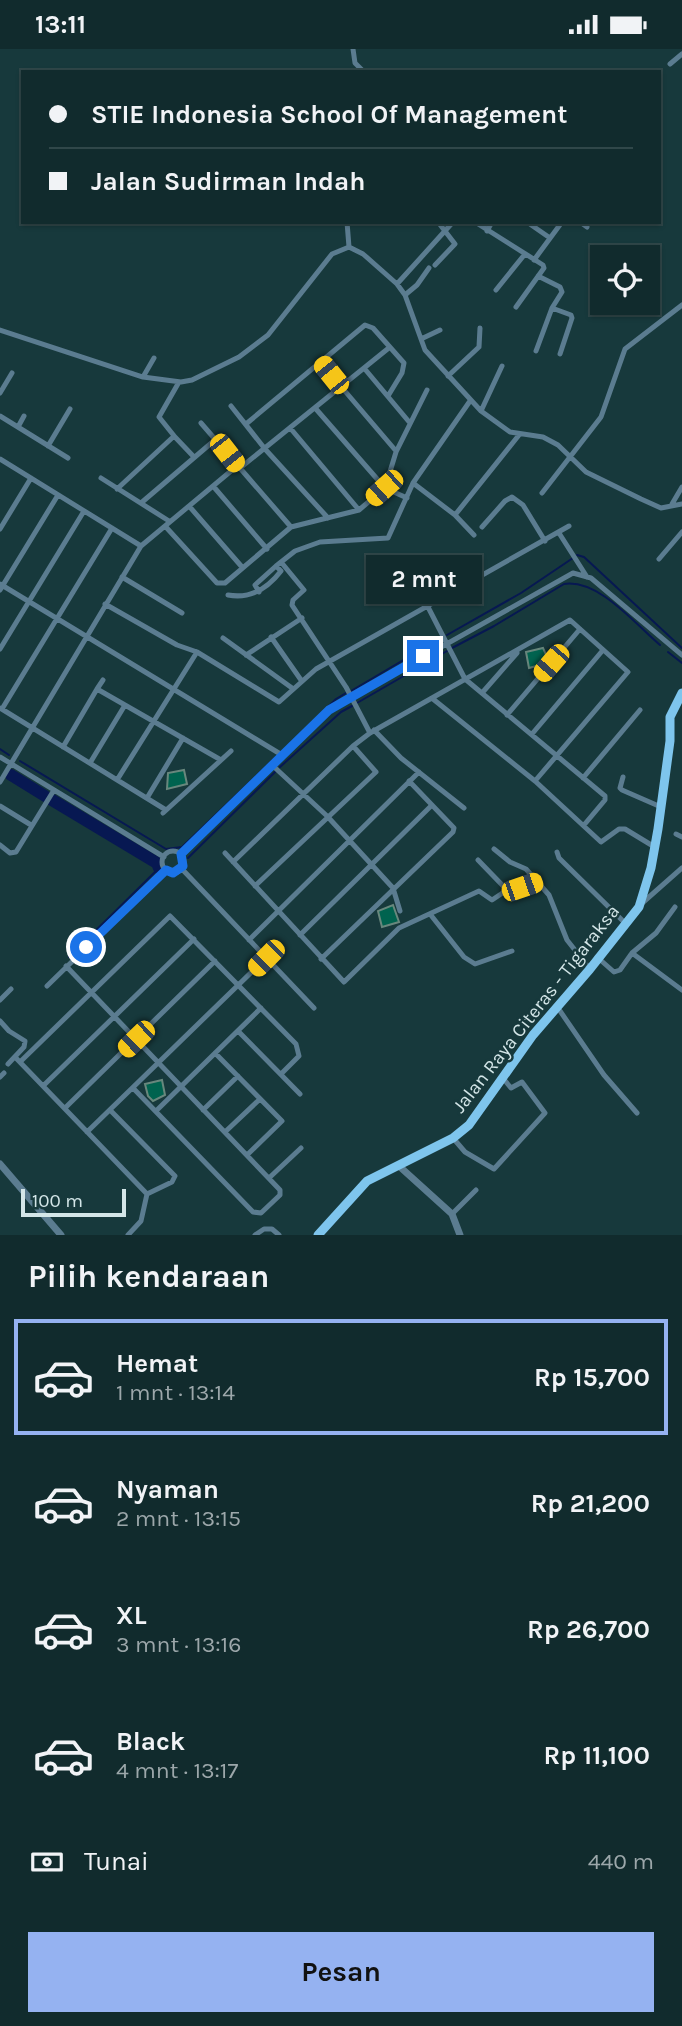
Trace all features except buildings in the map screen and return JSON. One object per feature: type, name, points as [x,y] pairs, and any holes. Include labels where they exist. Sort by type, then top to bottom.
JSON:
[{"type":"main road","name":"Jalan Raya Citeras - Tigaraksa","points":[[318,1235],[373,1177],[453,1138],[480,1111],[533,1035],[558,1009],[639,907],[651,868],[661,807],[670,741],[670,717],[682,694]]},
{"type":"street","points":[[353,49],[355,63],[361,70]]},
{"type":"street","points":[[670,64],[682,54]]},
{"type":"street","points":[[347,224],[349,247]]},
{"type":"street","points":[[405,295],[455,244],[440,224]]},
{"type":"street","points":[[397,284],[451,224]]},
{"type":"street","points":[[477,224],[544,268],[516,307]]},
{"type":"street","points":[[486,231],[491,224]]},
{"type":"street","points":[[530,224],[550,238]]},
{"type":"street","points":[[534,260],[560,224]]},
{"type":"street","points":[[583,224],[587,227]]},
{"type":"street","points":[[0,330],[142,377],[179,382],[203,376],[239,357],[268,335],[332,254],[349,247],[363,254],[397,284],[405,295],[425,350],[481,411],[510,432],[542,437],[558,445],[586,472],[641,499],[661,507],[682,504]]},
{"type":"street","points":[[495,290],[524,254]]},
{"type":"street","points":[[536,351],[562,289],[538,276]]},
{"type":"street","points":[[541,493],[601,417],[625,349],[682,305]]},
{"type":"street","points":[[552,308],[571,315],[572,318],[560,354]]},
{"type":"street","points":[[246,424],[365,325],[373,328],[404,363],[402,373],[387,397]]},
{"type":"street","points":[[448,376],[480,347],[480,328]]},
{"type":"street","points":[[421,339],[440,330]]},
{"type":"street","points":[[0,782],[141,546],[213,486],[291,429],[390,347]]},
{"type":"street","points":[[142,377],[154,358]]},
{"type":"street","points":[[321,363],[396,451]]},
{"type":"street","points":[[481,411],[502,366]]},
{"type":"street","points":[[364,368],[410,423]]},
{"type":"street","points":[[0,393],[3,380],[12,373]]},
{"type":"street","points":[[179,382],[159,417],[194,457]]},
{"type":"street","points":[[101,478],[141,503],[167,524],[217,583],[225,583],[291,527],[359,510],[384,488],[396,451],[427,390]]},
{"type":"street","points":[[259,592],[255,585],[296,551],[320,542],[386,539],[413,483],[470,401]]},
{"type":"street","points":[[231,406],[265,449],[328,518]]},
{"type":"street","points":[[48,446],[70,409]]},
{"type":"street","points":[[316,409],[384,488],[407,498]]},
{"type":"street","points":[[0,416],[68,458]]},
{"type":"street","points":[[18,427],[24,416]]},
{"type":"street","points":[[201,423],[291,527]]},
{"type":"street","points":[[291,429],[359,510]]},
{"type":"street","points":[[455,516],[519,435]]},
{"type":"street","points":[[117,489],[142,463],[175,437]]},
{"type":"street","points":[[141,503],[216,439]]},
{"type":"street","points":[[1,462],[141,546]]},
{"type":"street","points":[[0,529],[31,478]]},
{"type":"street","points":[[413,483],[455,516],[474,535]]},
{"type":"street","points":[[213,486],[267,549]]},
{"type":"street","points":[[672,505],[682,487]]},
{"type":"street","points":[[58,495],[1,586],[282,755]]},
{"type":"street","points":[[482,527],[505,501],[512,497],[523,505],[545,541]]},
{"type":"street","points":[[188,506],[242,567]]},
{"type":"street","points":[[0,649],[84,511]]},
{"type":"street","points":[[106,604],[177,645],[197,652],[275,702],[282,701],[301,680],[330,661],[569,526]]},
{"type":"street","points":[[112,528],[1,708],[165,811],[231,751]]},
{"type":"street","points":[[659,559],[682,532]]},
{"type":"street","points":[[559,533],[587,577],[682,655]]},
{"type":"street","points":[[228,595],[237,597],[259,592],[281,571],[278,564]]},
{"type":"street","points":[[278,564],[304,590],[293,600],[292,605],[330,661],[372,732],[464,808]]},
{"type":"street","points":[[181,854],[329,710],[573,573],[587,577]]},
{"type":"street","points":[[122,577],[182,613]]},
{"type":"street","points":[[428,607],[465,679],[532,734],[555,757],[605,796],[605,800],[584,825]]},
{"type":"street","points":[[246,655],[302,618]]},
{"type":"street","points":[[233,862],[353,746],[372,732],[570,621],[628,672],[535,781]]},
{"type":"street","points":[[507,715],[580,629]]},
{"type":"street","points":[[271,637],[301,680]]},
{"type":"street","points":[[223,638],[292,688]]},
{"type":"street","points":[[532,734],[603,650]]},
{"type":"street","points":[[482,693],[519,651]]},
{"type":"street","points":[[117,780],[197,652]]},
{"type":"street","points":[[63,747],[103,680]]},
{"type":"street","points":[[97,689],[221,760]]},
{"type":"street","points":[[433,699],[535,781],[603,842],[618,829],[625,829],[653,846]]},
{"type":"street","points":[[90,763],[125,705]]},
{"type":"street","points":[[583,778],[640,711]]},
{"type":"street","points":[[147,798],[183,739]]},
{"type":"street","points":[[256,886],[376,772],[353,746]]},
{"type":"street","points":[[0,757],[164,857]]},
{"type":"street","points":[[272,765],[327,816],[393,888],[400,911]]},
{"type":"street","points":[[248,940],[419,772]]},
{"type":"street","points":[[623,777],[620,788],[622,790],[661,807]]},
{"type":"street","points":[[321,959],[453,832],[454,828],[409,781]]},
{"type":"street","points":[[0,845],[10,853],[16,852],[54,790]]},
{"type":"street","points":[[300,935],[432,805]]},
{"type":"street","points":[[0,806],[31,825]]},
{"type":"street","points":[[494,849],[510,862],[522,866],[549,895],[567,940],[590,969]]},
{"type":"street","points":[[170,851],[181,854],[184,860],[181,869],[173,873],[166,870],[163,867],[164,857],[170,851]]},
{"type":"street","points":[[557,852],[559,858],[625,923]]},
{"type":"street","points":[[225,853],[321,959],[346,981],[399,928],[478,891],[492,900],[508,890],[536,882]]},
{"type":"street","points":[[478,860],[508,890]]},
{"type":"street","points":[[639,907],[682,868]]},
{"type":"street","points":[[181,869],[314,1008]]},
{"type":"street","points":[[47,986],[166,870]]},
{"type":"street","points":[[597,957],[614,972],[620,970],[632,953],[656,933],[675,907]]},
{"type":"street","points":[[430,913],[464,957],[475,964],[512,951]]},
{"type":"street","points":[[8,1064],[17,1060],[170,916],[299,1049],[299,1056],[281,1074]]},
{"type":"street","points":[[43,1086],[194,939]]},
{"type":"street","points":[[632,953],[682,990]]},
{"type":"street","points":[[87,1132],[266,958]]},
{"type":"street","points":[[65,1108],[215,961]]},
{"type":"street","points":[[66,967],[281,1192],[257,1214],[133,1088]]},
{"type":"street","points":[[0,1000],[11,989]]},
{"type":"street","points":[[156,1111],[261,1008]]},
{"type":"street","points":[[558,1009],[604,1075],[636,1113]]},
{"type":"street","points":[[0,1021],[9,1031],[25,1041],[17,1060]]},
{"type":"street","points":[[237,1031],[300,1094]]},
{"type":"street","points":[[215,1053],[282,1123],[247,1155]]},
{"type":"street","points":[[17,1060],[147,1194]]},
{"type":"street","points":[[203,1109],[238,1076]]},
{"type":"street","points":[[453,1138],[465,1152],[494,1169],[545,1113],[522,1082],[511,1088],[502,1077]]},
{"type":"street","points":[[225,1132],[260,1099]]},
{"type":"street","points":[[110,1110],[175,1175],[172,1182],[147,1194]]},
{"type":"street","points":[[269,1178],[300,1148]]},
{"type":"street","points":[[0,1164],[61,1235]]},
{"type":"street","points":[[399,1165],[452,1214],[460,1235]]},
{"type":"street","points":[[452,1214],[476,1191]]},
{"type":"street","points":[[128,1235],[142,1221],[147,1194]]},
{"type":"street","points":[[255,1235],[264,1229],[272,1229],[279,1235]]},
{"type":"waterway","points":[[577,555],[584,557],[682,648]]},
{"type":"waterway","points":[[447,635],[521,593],[573,558]]},
{"type":"waterway","points":[[452,648],[564,584],[577,584],[603,596],[660,645]]},
{"type":"waterway","points":[[351,691],[439,639]]},
{"type":"waterway","points":[[357,703],[447,651]]},
{"type":"waterway","points":[[668,652],[682,663]]},
{"type":"waterway","points":[[282,752],[336,699],[346,693]]},
{"type":"waterway","points":[[280,767],[341,712],[352,706]]},
{"type":"waterway","points":[[0,749],[9,755]]},
{"type":"waterway","points":[[20,761],[166,849],[182,847],[277,756]]},
{"type":"waterway","points":[[188,858],[276,771]]},
{"type":"waterway","points":[[11,775],[45,796]]},
{"type":"waterway","points":[[52,800],[157,863],[159,868]]},
{"type":"waterway","points":[[69,957],[159,868]]},
{"type":"route","points":[[86,947],[166,870],[173,873],[179,871],[184,860],[181,854],[329,710],[423,656]]}]
